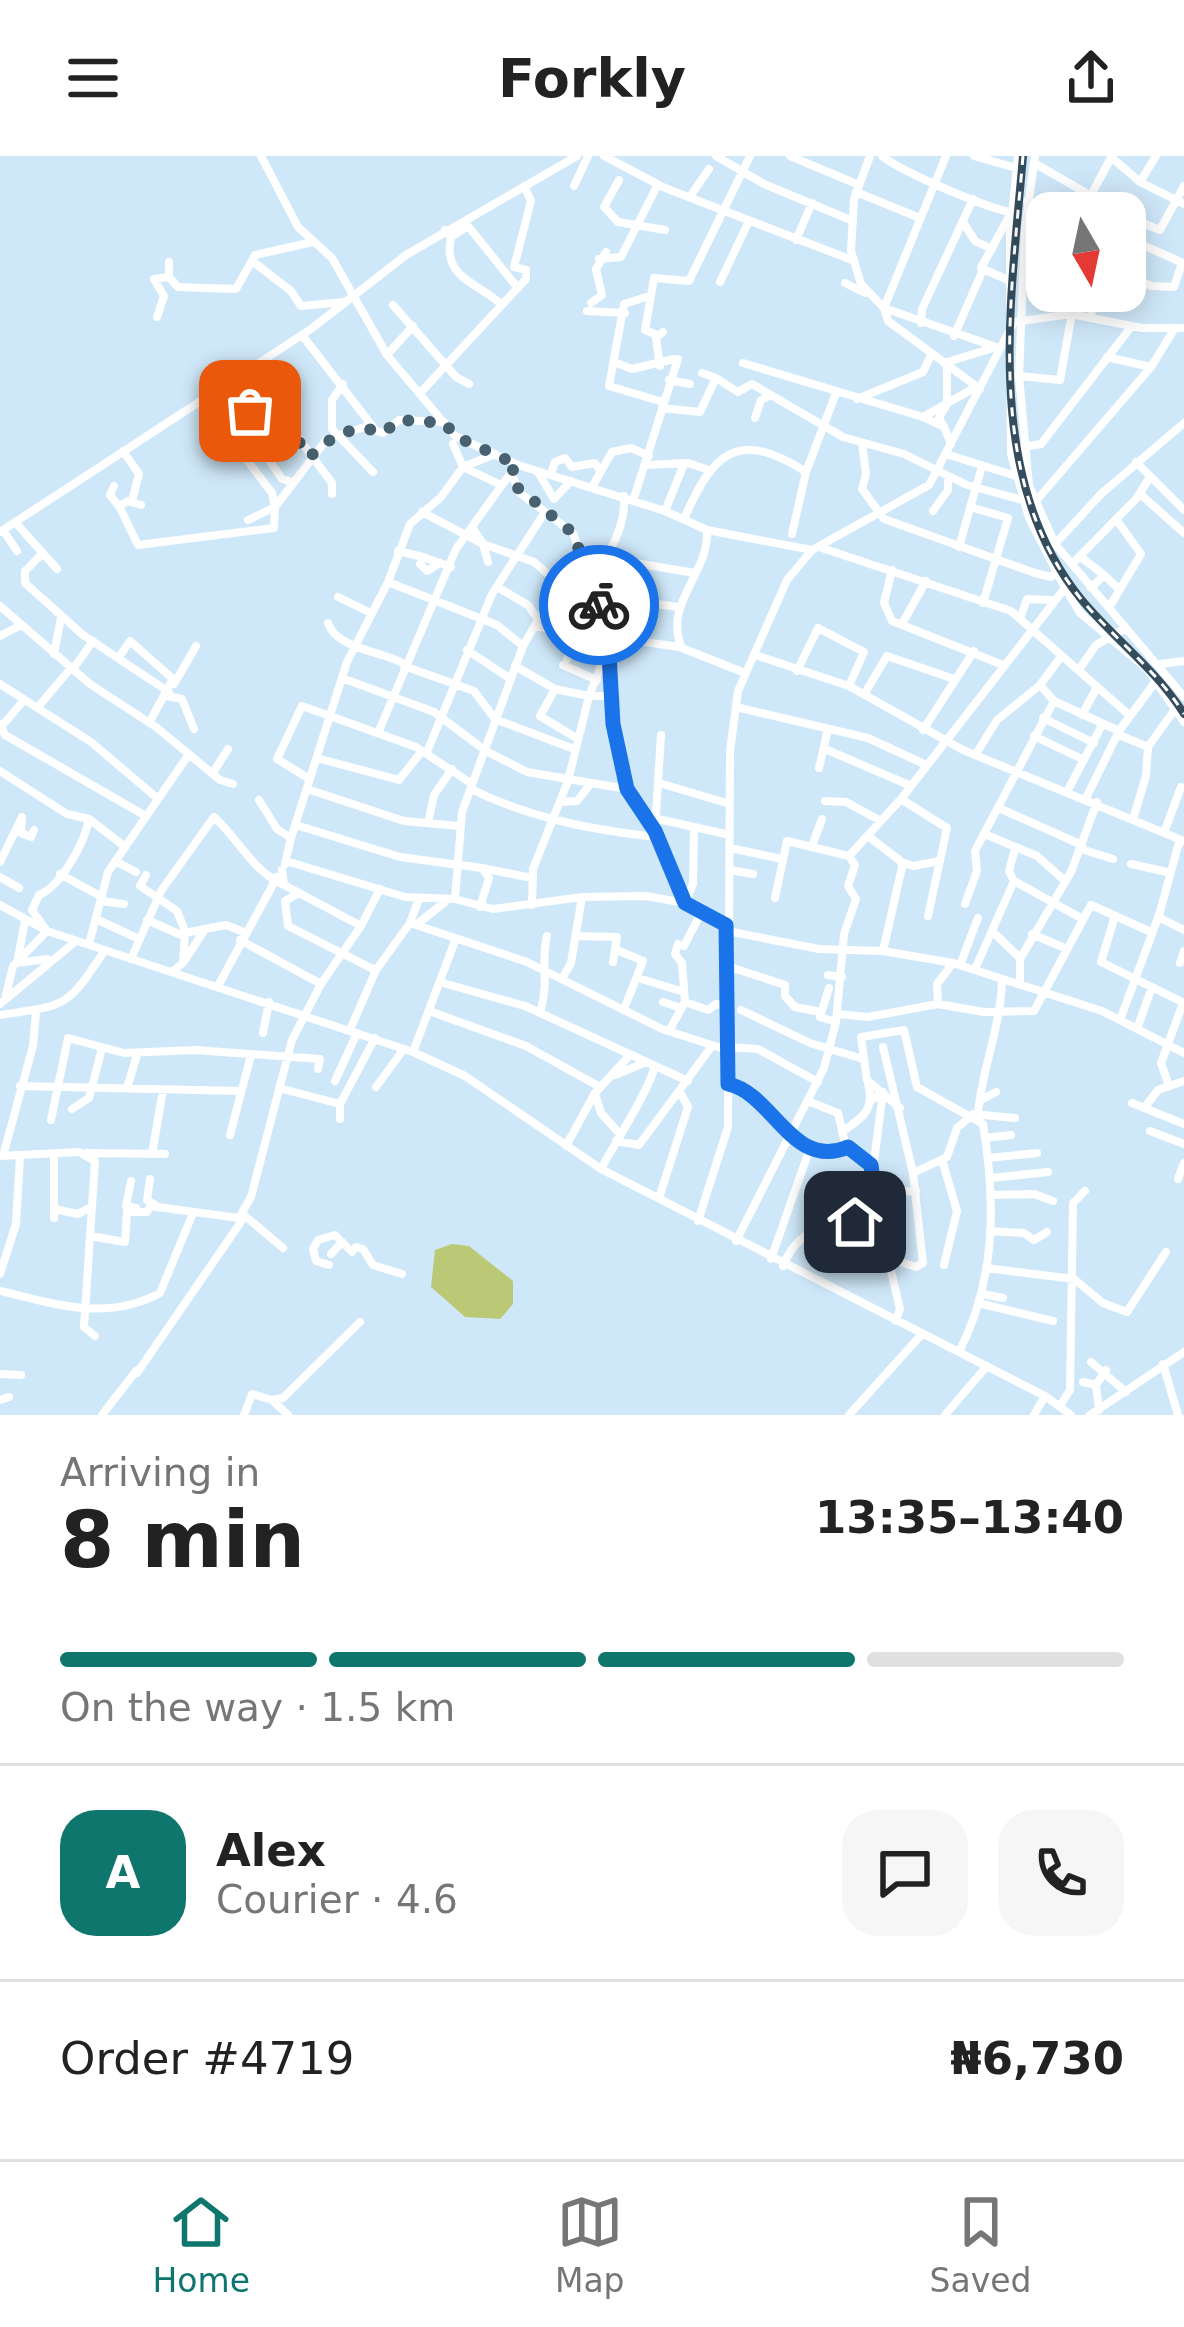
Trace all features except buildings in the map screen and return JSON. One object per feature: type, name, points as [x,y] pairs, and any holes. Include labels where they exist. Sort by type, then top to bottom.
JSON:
[{"type":"street","points":[[261,156],[286,209],[356,296],[387,355],[445,423],[454,440],[459,471]]},
{"type":"street","points":[[17,550],[1,531],[219,392],[524,186],[577,156]]},
{"type":"street","points":[[574,186],[588,156]]},
{"type":"street","points":[[604,156],[658,184],[853,261]]},
{"type":"street","points":[[716,156],[853,221]]},
{"type":"street","points":[[691,384],[669,378],[657,364],[660,333],[645,330],[649,292],[654,278],[689,281],[750,156]]},
{"type":"street","points":[[790,156],[920,218]]},
{"type":"street","points":[[871,156],[858,189],[853,221],[853,261],[871,296]]},
{"type":"street","points":[[882,156],[910,168],[933,187],[950,187],[1013,214]]},
{"type":"street","points":[[946,156],[884,308],[888,321],[978,388]]},
{"type":"street","points":[[974,156],[1018,169]]},
{"type":"street","points":[[1018,156],[1008,280],[1010,440],[1022,500],[1080,613],[1156,681],[1184,722]]},
{"type":"street","points":[[1140,182],[1156,156]]},
{"type":"street","points":[[1093,192],[1111,157],[1140,182],[1179,202]]},
{"type":"street","points":[[1030,192],[1036,159],[1086,192]]},
{"type":"street","points":[[691,195],[709,169]]},
{"type":"street","points":[[620,180],[604,207],[618,222],[665,230]]},
{"type":"street","points":[[621,317],[602,295],[603,256],[621,257],[658,184]]},
{"type":"street","points":[[1146,224],[1160,230],[1184,185]]},
{"type":"street","points":[[422,391],[528,274],[514,267],[531,201],[524,186]]},
{"type":"street","points":[[921,323],[922,309],[973,199]]},
{"type":"street","points":[[796,240],[812,203]]},
{"type":"street","points":[[954,336],[992,249],[1013,214]]},
{"type":"street","points":[[719,282],[749,220]]},
{"type":"street","points":[[963,222],[975,241],[992,249]]},
{"type":"street","points":[[448,236],[468,226],[518,287]]},
{"type":"street","points":[[448,236],[449,261],[458,276],[502,305]]},
{"type":"street","points":[[169,262],[169,277],[175,286],[236,289],[260,253],[315,242]]},
{"type":"street","points":[[1146,246],[1183,263],[1171,287],[1146,280]]},
{"type":"street","points":[[252,261],[294,294],[301,306],[346,303]]},
{"type":"street","points":[[1026,269],[1019,376],[1023,447],[1036,501],[1055,544],[1184,697]]},
{"type":"street","points":[[982,272],[1008,280]]},
{"type":"street","points":[[157,317],[164,298],[153,279],[169,277]]},
{"type":"street","points":[[845,283],[884,308],[995,348]]},
{"type":"street","points":[[649,292],[640,303],[627,302],[621,317],[611,388],[700,412],[716,378]]},
{"type":"street","points":[[602,295],[589,307],[621,317]]},
{"type":"street","points":[[393,305],[469,384]]},
{"type":"street","points":[[1090,316],[1091,312]]},
{"type":"street","points":[[1019,376],[1060,380],[1076,314]]},
{"type":"street","points":[[933,512],[949,490],[944,473],[950,450],[995,348],[1010,327],[1076,314],[1132,326],[1180,328]]},
{"type":"street","points":[[387,355],[413,326]]},
{"type":"street","points":[[1023,447],[1041,444],[1132,326]]},
{"type":"street","points":[[1036,501],[1180,328]]},
{"type":"street","points":[[302,335],[374,429],[383,433],[399,420],[445,423]]},
{"type":"street","points":[[946,365],[995,348]]},
{"type":"street","points":[[857,399],[923,372],[931,355]]},
{"type":"street","points":[[1107,357],[1151,367]]},
{"type":"street","points":[[614,362],[632,369],[676,359],[634,501]]},
{"type":"street","points":[[742,363],[944,427]]},
{"type":"street","points":[[946,365],[945,410],[939,418],[950,450],[1017,476]]},
{"type":"street","points":[[702,373],[738,392],[752,384],[826,429],[1022,500]]},
{"type":"street","points":[[343,384],[332,400],[330,420],[349,451],[373,472]]},
{"type":"street","points":[[923,417],[945,410],[978,388]]},
{"type":"street","points":[[219,392],[245,410],[271,404],[332,483],[332,494]]},
{"type":"street","points":[[792,534],[806,472],[836,393]]},
{"type":"street","points":[[755,418],[761,400],[769,397]]},
{"type":"street","points":[[114,486],[110,495],[138,545],[274,528],[272,493],[201,402]]},
{"type":"street","points":[[330,420],[358,432]]},
{"type":"street","points":[[1055,544],[1136,461],[1184,423]]},
{"type":"street","points":[[248,520],[275,507],[332,435],[374,429]]},
{"type":"street","points":[[454,440],[490,452],[514,469],[592,487],[707,530],[816,549],[926,581],[1021,616],[1060,658],[1081,668],[1096,689],[1128,714]]},
{"type":"street","points":[[257,442],[282,479],[293,482]]},
{"type":"street","points":[[862,443],[866,474],[862,489],[880,514],[1046,576],[1057,572]]},
{"type":"street","points":[[592,487],[609,454],[626,448],[648,460],[706,469],[745,451],[784,460],[806,472]]},
{"type":"street","points":[[118,506],[136,503],[140,479],[123,451]]},
{"type":"street","points":[[347,465],[349,451]]},
{"type":"street","points":[[284,886],[291,838],[342,678],[410,524],[441,497],[459,471],[490,452]]},
{"type":"street","points":[[490,452],[494,483]]},
{"type":"street","points":[[550,474],[555,462],[565,458],[572,466],[595,463],[599,469]]},
{"type":"street","points":[[1136,461],[1184,511]]},
{"type":"street","points":[[665,511],[684,464]]},
{"type":"street","points":[[959,547],[982,466]]},
{"type":"street","points":[[378,734],[404,665],[468,532],[494,483],[514,469]]},
{"type":"street","points":[[514,469],[520,493],[569,528],[595,596],[606,645],[617,752],[627,789],[657,834],[685,903]]},
{"type":"street","points":[[684,519],[706,469]]},
{"type":"street","points":[[459,471],[494,483]]},
{"type":"street","points":[[538,472],[554,500],[573,481]]},
{"type":"street","points":[[698,1221],[724,1148],[730,804],[736,707],[745,673],[775,601],[816,549],[944,473]]},
{"type":"street","points":[[1074,567],[1150,478]]},
{"type":"street","points":[[622,497],[635,488]]},
{"type":"street","points":[[1140,494],[1184,533]]},
{"type":"street","points":[[588,579],[604,568],[620,532],[622,497]]},
{"type":"street","points":[[970,507],[1008,518],[983,603]]},
{"type":"street","points":[[422,512],[468,532],[483,544],[519,554],[559,584]]},
{"type":"street","points":[[317,758],[399,780],[425,751],[443,719],[481,618],[545,512]]},
{"type":"street","points":[[1110,606],[1141,554],[1116,519]]},
{"type":"street","points":[[15,522],[56,569]]},
{"type":"street","points":[[410,524],[421,531]]},
{"type":"street","points":[[682,647],[678,607],[695,573],[707,530]]},
{"type":"street","points":[[483,544],[488,562]]},
{"type":"street","points":[[398,551],[451,568]]},
{"type":"street","points":[[334,1081],[376,970],[413,924],[450,900],[460,826],[509,678],[578,551]]},
{"type":"street","points":[[42,554],[23,578],[61,617],[182,699],[194,729]]},
{"type":"street","points":[[1085,559],[1119,589]]},
{"type":"street","points":[[635,563],[695,573]]},
{"type":"street","points":[[892,570],[884,603],[888,617],[1003,665]]},
{"type":"street","points":[[1091,588],[1104,575]]},
{"type":"street","points":[[902,624],[926,581]]},
{"type":"street","points":[[388,582],[481,618],[523,646]]},
{"type":"street","points":[[498,588],[529,604],[537,623],[574,638],[606,645],[682,647],[745,673]]},
{"type":"street","points":[[849,856],[902,799],[924,764],[1065,588]]},
{"type":"street","points":[[595,596],[678,607]]},
{"type":"street","points":[[338,597],[371,613]]},
{"type":"street","points":[[1021,616],[1027,599],[1054,600]]},
{"type":"street","points":[[0,606],[72,668],[233,784]]},
{"type":"street","points":[[54,654],[61,617]]},
{"type":"street","points":[[328,623],[332,633],[355,644],[391,654],[404,665],[479,695],[495,719],[576,744]]},
{"type":"street","points":[[0,636],[21,625]]},
{"type":"street","points":[[797,671],[818,628],[864,652],[848,686]]},
{"type":"street","points":[[1081,668],[1096,645],[1124,629]]},
{"type":"street","points":[[511,637],[515,666]]},
{"type":"street","points":[[574,638],[565,662],[597,680]]},
{"type":"street","points":[[38,707],[93,641]]},
{"type":"street","points":[[119,657],[129,641],[144,648],[165,667],[170,690]]},
{"type":"street","points":[[532,904],[532,878],[568,782],[606,645]]},
{"type":"street","points":[[148,723],[196,646]]},
{"type":"street","points":[[467,650],[509,678]]},
{"type":"street","points":[[923,730],[974,651]]},
{"type":"street","points":[[754,655],[865,693],[946,741],[1134,816],[1182,842],[1167,872],[1159,917],[1120,1020]]},
{"type":"street","points":[[865,693],[887,656],[954,680]]},
{"type":"street","points":[[976,754],[997,720],[1040,685],[1060,658]]},
{"type":"street","points":[[1160,664],[1184,661]]},
{"type":"street","points":[[515,666],[555,689],[612,696]]},
{"type":"street","points":[[342,678],[443,719],[486,751],[526,772],[627,789]]},
{"type":"street","points":[[1086,798],[1128,714],[1156,681]]},
{"type":"street","points":[[0,684],[91,742],[157,798]]},
{"type":"street","points":[[1040,685],[1054,701],[1148,747]]},
{"type":"street","points":[[555,689],[540,716],[576,744]]},
{"type":"street","points":[[1082,715],[1096,689]]},
{"type":"street","points":[[25,699],[1,725],[5,735],[143,815]]},
{"type":"street","points":[[965,904],[977,871],[975,851],[987,836],[1054,701]]},
{"type":"street","points":[[460,826],[404,820],[308,783],[277,759],[281,742],[302,706],[425,751],[472,786],[554,821],[618,836],[657,834]]},
{"type":"street","points":[[736,707],[885,744],[924,764]]},
{"type":"street","points":[[1134,816],[1148,747],[1175,707]]},
{"type":"street","points":[[154,709],[163,733]]},
{"type":"street","points":[[1043,718],[1094,743]]},
{"type":"street","points":[[1067,792],[1102,725]]},
{"type":"street","points":[[819,768],[828,729]]},
{"type":"street","points":[[657,834],[661,735]]},
{"type":"street","points":[[1034,736],[1084,760]]},
{"type":"street","points":[[214,771],[228,749]]},
{"type":"street","points":[[825,749],[909,785]]},
{"type":"street","points":[[89,944],[115,861],[189,754]]},
{"type":"street","points":[[428,823],[434,795],[452,769]]},
{"type":"street","points":[[0,771],[67,814],[88,818],[124,846]]},
{"type":"street","points":[[659,783],[730,804]]},
{"type":"street","points":[[560,802],[577,801],[591,786]]},
{"type":"street","points":[[1165,830],[1181,787]]},
{"type":"street","points":[[902,799],[947,828],[928,916]]},
{"type":"street","points":[[259,800],[277,829],[291,838]]},
{"type":"street","points":[[826,801],[846,802],[880,820]]},
{"type":"street","points":[[1017,982],[1020,958],[1082,847],[1097,802]]},
{"type":"street","points":[[1001,809],[1113,859]]},
{"type":"street","points":[[0,862],[18,814],[21,832],[31,837],[34,830]]},
{"type":"street","points":[[131,959],[161,890],[214,817],[242,844],[253,866],[361,926]]},
{"type":"street","points":[[47,931],[32,910],[60,874],[88,818]]},
{"type":"street","points":[[658,819],[730,835]]},
{"type":"street","points":[[812,846],[821,819]]},
{"type":"street","points":[[296,825],[400,857],[532,878]]},
{"type":"street","points":[[685,903],[693,884],[694,829]]},
{"type":"street","points":[[868,836],[884,854],[913,866],[928,859],[940,861]]},
{"type":"street","points":[[987,836],[1037,856],[1064,880]]},
{"type":"street","points":[[736,1241],[810,1102],[830,1049],[846,951],[844,934],[856,898],[848,886],[856,866],[849,856],[787,841],[775,898]]},
{"type":"street","points":[[730,848],[782,859]]},
{"type":"street","points":[[1015,849],[1010,871],[1014,880],[1081,918]]},
{"type":"street","points":[[115,861],[141,873],[144,893],[177,911],[185,932],[183,963]]},
{"type":"street","points":[[883,951],[895,885],[903,869],[900,861]]},
{"type":"street","points":[[1131,864],[1167,872]]},
{"type":"street","points":[[218,986],[284,866]]},
{"type":"street","points":[[284,866],[418,899],[512,910],[582,897],[672,899],[726,928],[975,969],[1120,1020],[1184,1053]]},
{"type":"street","points":[[730,870],[754,874]]},
{"type":"street","points":[[60,874],[102,899],[124,904]]},
{"type":"street","points":[[480,907],[492,874]]},
{"type":"street","points":[[672,899],[673,874]]},
{"type":"street","points":[[0,877],[19,888]]},
{"type":"street","points":[[975,969],[1014,880]]},
{"type":"street","points":[[131,1181],[126,1207],[153,1206],[239,1218],[251,1197],[297,1029],[380,889]]},
{"type":"street","points":[[161,890],[167,905]]},
{"type":"street","points":[[301,892],[285,901],[288,926],[376,970]]},
{"type":"street","points":[[134,897],[144,893]]},
{"type":"street","points":[[562,979],[582,897]]},
{"type":"street","points":[[413,924],[418,899]]},
{"type":"street","points":[[0,904],[47,931],[309,1015],[409,1050],[465,1076],[601,1169],[1068,1412],[1094,1413],[1184,1352]]},
{"type":"street","points":[[829,988],[823,1020],[938,1004],[1034,1011],[1081,918],[1093,905],[1151,932]]},
{"type":"street","points":[[668,1031],[681,1005],[681,945],[701,913]]},
{"type":"street","points":[[1115,915],[1101,962],[1183,1003],[1160,1070],[1169,1086]]},
{"type":"street","points":[[1159,917],[1184,930]]},
{"type":"street","points":[[938,1004],[938,983],[957,964],[978,918]]},
{"type":"street","points":[[96,919],[139,939]]},
{"type":"street","points":[[147,920],[185,932],[207,926],[320,984]]},
{"type":"street","points":[[3,999],[17,963],[25,921]]},
{"type":"street","points":[[413,924],[549,971],[668,1031],[712,1046],[758,1049],[818,1082]]},
{"type":"street","points":[[173,971],[207,926]]},
{"type":"street","points":[[992,930],[1020,958]]},
{"type":"street","points":[[17,963],[47,931]]},
{"type":"street","points":[[1032,934],[1067,949]]},
{"type":"street","points":[[540,1013],[549,971],[543,962],[547,936]]},
{"type":"street","points":[[576,936],[617,938],[613,962]]},
{"type":"street","points":[[3,999],[76,941]]},
{"type":"street","points":[[376,1087],[409,1050],[432,1012],[455,941]]},
{"type":"street","points":[[0,1015],[36,1012],[72,997],[105,950]]},
{"type":"street","points":[[616,950],[643,961],[624,1009]]},
{"type":"street","points":[[1180,963],[1184,951]]},
{"type":"street","points":[[17,963],[60,953]]},
{"type":"street","points":[[28,982],[47,959]]},
{"type":"street","points":[[728,966],[768,975],[785,985],[785,996],[795,1007],[821,1012]]},
{"type":"street","points":[[828,975],[842,977]]},
{"type":"street","points":[[638,978],[681,991]]},
{"type":"street","points":[[959,1352],[983,1299],[992,1195],[983,1124],[984,1058],[1003,1011],[1002,979]]},
{"type":"street","points":[[442,983],[540,1013],[688,1081]]},
{"type":"street","points":[[1137,1029],[1153,987]]},
{"type":"street","points":[[263,1033],[268,1002]]},
{"type":"street","points":[[663,1002],[708,1010],[716,1004],[726,1006]]},
{"type":"street","points":[[741,1010],[860,1058]]},
{"type":"street","points":[[36,1012],[33,1046],[2,1156],[165,1154]]},
{"type":"street","points":[[432,1012],[526,1046],[597,1090],[601,1113],[617,1137],[639,1144],[681,1094],[712,1046]]},
{"type":"street","points":[[872,1100],[860,1058],[861,1037],[904,1030],[917,1087],[982,1101],[1015,1118]]},
{"type":"street","points":[[51,1120],[68,1038],[138,1054],[320,1059],[318,1069]]},
{"type":"street","points":[[340,1119],[340,1104],[375,1038]]},
{"type":"street","points":[[883,1047],[913,1173],[923,1263],[916,1267],[891,1259]]},
{"type":"street","points":[[72,1109],[89,1098],[102,1048]]},
{"type":"street","points":[[127,1088],[138,1054]]},
{"type":"street","points":[[230,1135],[251,1055]]},
{"type":"street","points":[[566,1146],[597,1090],[629,1056]]},
{"type":"street","points":[[614,1075],[649,1065]]},
{"type":"street","points":[[649,1065],[652,1085]]},
{"type":"street","points":[[601,1169],[652,1085],[673,1076]]},
{"type":"street","points":[[867,1081],[899,1108]]},
{"type":"street","points":[[1144,1108],[1158,1090],[1184,1081]]},
{"type":"street","points":[[728,1084],[752,1093],[810,1148],[836,1152],[848,1147]]},
{"type":"street","points":[[20,1086],[240,1091]]},
{"type":"street","points":[[279,1088],[340,1104]]},
{"type":"street","points":[[152,1154],[163,1090]]},
{"type":"street","points":[[842,1132],[864,1119],[872,1100],[884,1092]]},
{"type":"street","points":[[884,1092],[873,1194],[900,1309],[895,1321]]},
{"type":"street","points":[[659,1198],[688,1107],[681,1094]]},
{"type":"street","points":[[913,1173],[942,1160],[957,1128],[982,1101]]},
{"type":"street","points":[[810,1102],[838,1113],[848,1147],[873,1169]]},
{"type":"street","points":[[1132,1102],[1184,1124]]},
{"type":"street","points":[[1150,1131],[1184,1144]]},
{"type":"street","points":[[985,1138],[1011,1135]]},
{"type":"street","points":[[771,1259],[810,1148]]},
{"type":"street","points":[[79,1152],[95,1161],[84,1310],[84,1327],[95,1336]]},
{"type":"street","points":[[54,1154],[54,1214],[79,1214],[92,1207]]},
{"type":"street","points":[[988,1158],[1037,1154]]},
{"type":"street","points":[[0,1274],[16,1224],[20,1156]]},
{"type":"street","points":[[942,1160],[957,1211],[944,1265]]},
{"type":"street","points":[[1178,1179],[1184,1163]]},
{"type":"street","points":[[991,1178],[1048,1172]]},
{"type":"street","points":[[150,1179],[147,1200],[153,1206]]},
{"type":"street","points":[[873,1194],[876,1189],[916,1190]]},
{"type":"street","points":[[1068,1412],[1073,1203],[1085,1191]]},
{"type":"street","points":[[992,1195],[1034,1194],[1053,1201]]},
{"type":"street","points":[[91,1236],[124,1243],[127,1212],[147,1212],[153,1206]]},
{"type":"street","points":[[783,1265],[799,1239],[877,1212]]},
{"type":"street","points":[[1,1292],[84,1310],[160,1294],[193,1213]]},
{"type":"street","points":[[103,1415],[245,1216],[283,1249]]},
{"type":"street","points":[[850,1219],[883,1229]]},
{"type":"street","points":[[990,1231],[1024,1233],[1034,1240],[1047,1232]]},
{"type":"street","points":[[329,1265],[316,1261],[315,1245],[335,1234],[352,1252],[356,1246],[363,1249],[373,1265],[402,1274]]},
{"type":"street","points":[[331,1254],[342,1242]]},
{"type":"street","points":[[986,1268],[1074,1279],[1103,1303],[1127,1312],[1166,1252]]},
{"type":"street","points":[[983,1299],[1003,1298]]},
{"type":"street","points":[[983,1299],[1053,1321]]},
{"type":"street","points":[[272,1400],[283,1398],[360,1322]]},
{"type":"street","points":[[849,1415],[922,1334]]},
{"type":"street","points":[[1091,1362],[1106,1370],[1126,1392]]},
{"type":"street","points":[[1163,1364],[1178,1415]]},
{"type":"street","points":[[945,1415],[987,1366]]},
{"type":"street","points":[[1094,1413],[1096,1385],[1106,1370]]},
{"type":"street","points":[[0,1374],[21,1375]]},
{"type":"street","points":[[1083,1382],[1096,1385]]},
{"type":"street","points":[[244,1415],[252,1394],[272,1400],[286,1413]]},
{"type":"street","points":[[1034,1415],[1045,1396]]},
{"type":"street","points":[[283,1398],[286,1413]]},
{"type":"green space","points":[[452,1244],[469,1246],[513,1281],[513,1304],[500,1319],[465,1317],[431,1287],[435,1250]]},
{"type":"railway","points":[[1023,156],[1013,269],[1010,386],[1028,499],[1050,551],[1081,599],[1184,714]]},
{"type":"way so far","points":[[250,411],[278,413],[310,457],[332,435],[365,427],[383,433],[399,420],[445,423],[455,436],[486,446],[518,465],[511,472],[511,481],[573,533],[599,605]]},
{"type":"route","points":[[599,605],[608,637],[617,752],[627,789],[655,831],[685,903],[726,925],[728,1084],[752,1093],[775,1123],[810,1148],[836,1152],[848,1147],[871,1165],[877,1212],[850,1219],[855,1222]]}]
